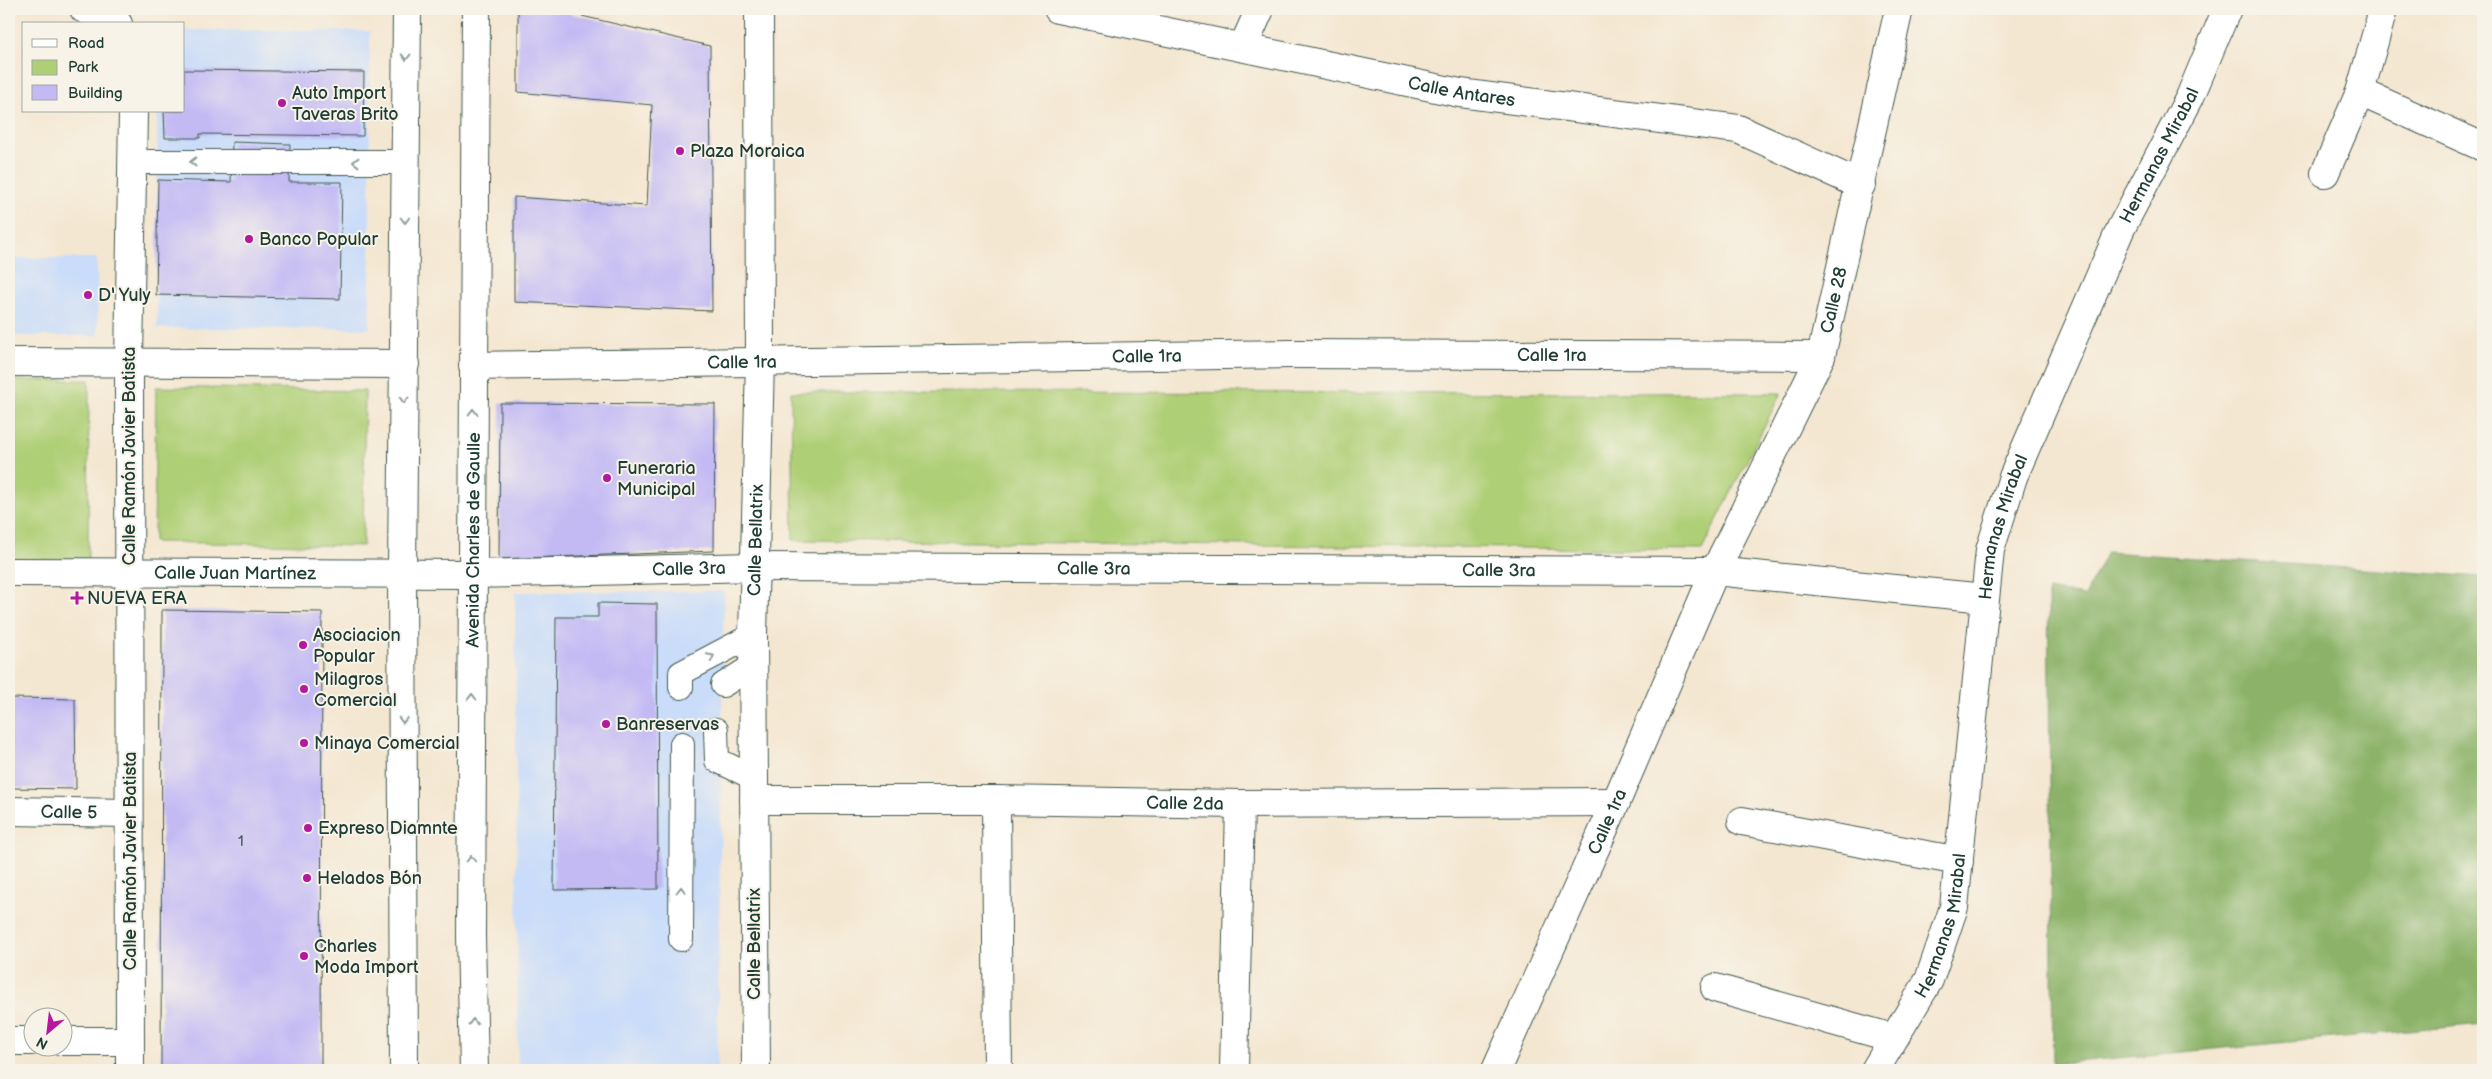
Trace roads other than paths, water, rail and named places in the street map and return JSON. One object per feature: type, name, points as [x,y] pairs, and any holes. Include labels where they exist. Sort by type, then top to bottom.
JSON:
[{"type":"street","points":[[84,9],[113,22]]},
{"type":"street","points":[[132,9],[132,22]]},
{"type":"street","points":[[404,1070],[402,572],[405,364],[404,162],[407,9]]},
{"type":"street","name":"Avenida Charles de Gaulle","points":[[474,1070],[471,936],[476,9]]},
{"type":"street","name":"Calle Bellatrix","points":[[756,1070],[753,636],[760,361],[759,9]]},
{"type":"street","name":"Calle Antares","points":[[1058,9],[1460,93],[1738,129],[1861,185]]},
{"type":"street","points":[[1243,47],[1260,9]]},
{"type":"street","name":"Calle 28","points":[[1715,571],[1821,356],[1861,185],[1899,9]]},
{"type":"street","name":"Hermanas Mirabal","points":[[1875,1070],[1929,980],[1954,907],[1990,550],[2012,477],[2121,228],[2190,97],[2227,9]]},
{"type":"street","points":[[2325,173],[2360,92],[2383,10],[2379,9]]},
{"type":"street","points":[[2360,92],[2483,146]]},
{"type":"street","name":"Calle Ramón Javier Batista","points":[[130,1070],[129,363],[133,112]]},
{"type":"street","name":"Calle 1ra","points":[[473,366],[1290,354],[1821,356]]},
{"type":"street","points":[[9,362],[405,364]]},
{"type":"street","name":"Calle 3ra","points":[[402,572],[472,574],[754,567],[1715,571],[1985,598]]},
{"type":"street","name":"Calle 1ra","points":[[1496,1070],[1616,802],[1715,571]]},
{"type":"street","name":"Calle Juan Martínez","points":[[9,572],[402,572]]},
{"type":"street","name":"Calle 2da","points":[[754,789],[996,800],[1240,804],[1616,802]]},
{"type":"street","points":[[996,800],[998,1070]]},
{"type":"street","points":[[1234,1070],[1240,804]]},
{"type":"street","name":"Calle 5","points":[[9,811],[129,813]]},
{"type":"street","points":[[1742,820],[1959,861]]},
{"type":"street","points":[[1715,988],[1893,1038]]},
{"type":"street","points":[[9,1041],[22,1041]]},
{"type":"street","points":[[72,1041],[130,1041]]},
{"type":"lane","points":[[133,162],[404,162]]},
{"type":"lane","points":[[681,687],[681,673],[753,636]]},
{"type":"lane","points":[[724,685],[754,664]]},
{"type":"lane","points":[[716,730],[717,760],[754,789]]},
{"type":"lane","points":[[681,938],[682,744]]},
{"type":"place","name":"Auto Import Taveras Brito","points":[[282,103]]},
{"type":"place","name":"Plaza Moraica","points":[[680,151]]},
{"type":"place","name":"Banco Popular","points":[[249,239]]},
{"type":"place","name":"D' Yuly","points":[[88,295]]},
{"type":"place","name":"Funeraria Municipal","points":[[607,478]]},
{"type":"place","name":"NUEVA ERA","points":[[77,598]]},
{"type":"place","name":"Asociacion Popular","points":[[303,645]]},
{"type":"place","name":"Milagros Comercial","points":[[304,689]]},
{"type":"place","name":"Banreservas","points":[[606,724]]},
{"type":"place","name":"Minaya Comercial","points":[[304,743]]},
{"type":"place","name":"Expreso Diamnte","points":[[308,828]]},
{"type":"place","name":"Helados Bón","points":[[307,878]]},
{"type":"place","name":"Charles Moda Import","points":[[304,956]]}]
